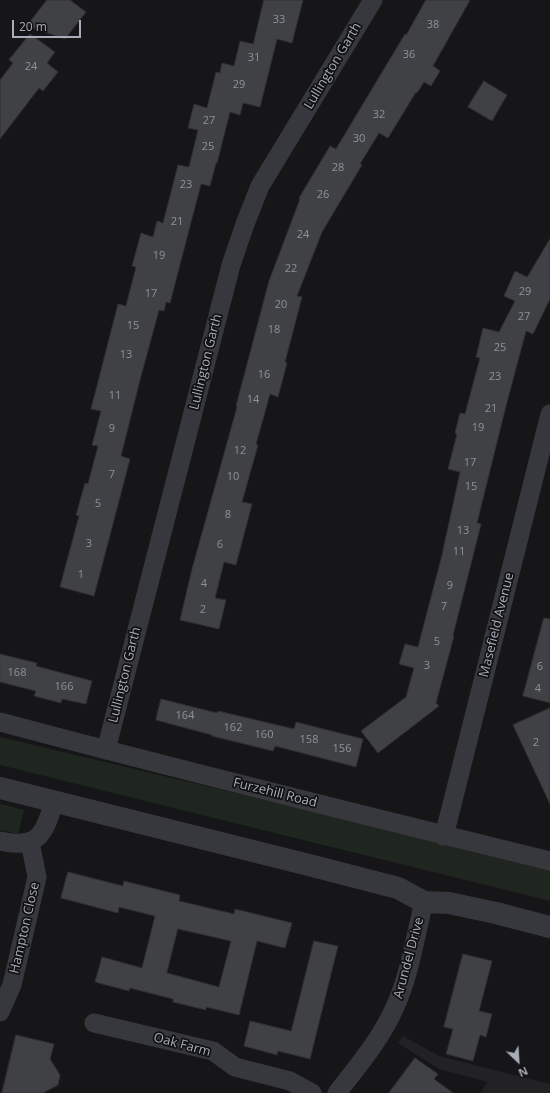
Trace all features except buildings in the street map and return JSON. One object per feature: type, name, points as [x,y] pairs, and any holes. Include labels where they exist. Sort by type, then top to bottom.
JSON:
[{"type":"street","name":"Lullington Garth","points":[[106,750],[232,265],[245,224],[260,186],[373,0]]},
{"type":"street","name":"Masefield Avenue","points":[[444,836],[550,414]]},
{"type":"street","name":"Furzehill Road","points":[[0,722],[444,836],[550,861]]},
{"type":"street","points":[[0,788],[398,888],[424,902],[449,903],[550,926]]},
{"type":"street","points":[[0,841],[13,844],[30,842],[41,834],[48,821],[54,801]]},
{"type":"street","name":"Hampton Close","points":[[0,1012],[12,985],[37,877],[30,842]]},
{"type":"street","name":"Arundel Drive","points":[[337,1093],[383,1030],[395,1007],[404,982],[424,902]]},
{"type":"street","name":"Oak Farm","points":[[94,1023],[213,1051],[235,1067],[290,1082],[312,1093]]},
{"type":"shaded area","points":[[0,737],[550,868],[550,901],[0,765]]},
{"type":"shaded area","points":[[0,804],[24,810],[18,834],[0,830]]},
{"type":"shaded area","points":[[403,1036],[439,1056],[550,1084],[550,1093],[480,1093],[488,1082],[439,1069],[398,1043]]}]
